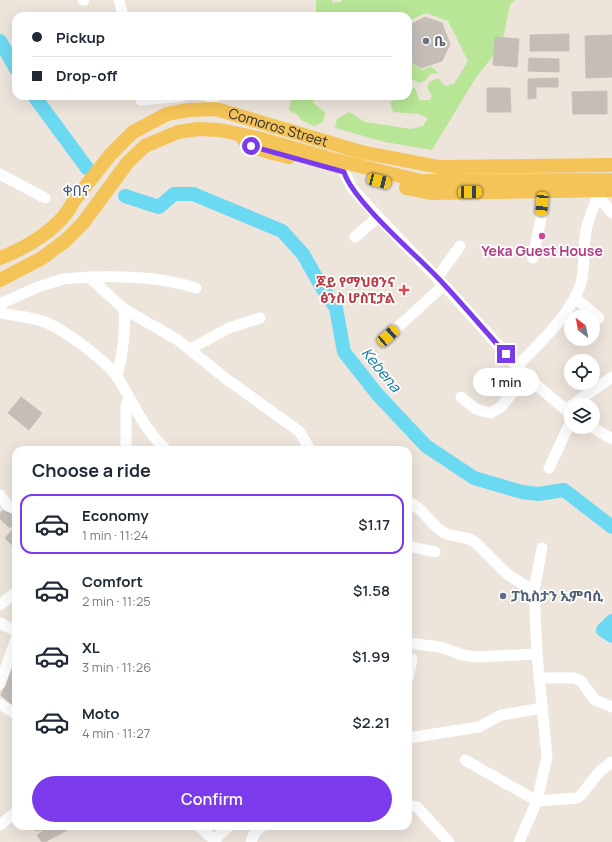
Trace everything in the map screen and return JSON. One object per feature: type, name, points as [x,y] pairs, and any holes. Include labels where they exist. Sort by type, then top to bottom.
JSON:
[{"type":"main road","name":"Comoros Street","points":[[0,258],[17,251],[40,236],[70,209],[73,202],[111,154],[133,132],[167,114],[188,110],[216,109],[361,152],[439,167],[612,165]]},
{"type":"main road","name":"Comoros Street","points":[[0,280],[42,258],[65,241],[83,223],[128,162],[145,146],[178,132],[198,129],[220,130],[421,181],[612,180]]},
{"type":"main road","points":[[240,135],[245,142],[253,147],[344,172],[431,193],[544,190],[603,192]]},
{"type":"street","points":[[119,0],[122,12]]},
{"type":"street","points":[[212,100],[216,109]]},
{"type":"street","points":[[344,172],[352,188],[378,217],[441,281],[526,376],[564,404]]},
{"type":"street","points":[[0,174],[45,198]]},
{"type":"street","points":[[533,258],[541,218],[544,190]]},
{"type":"street","points":[[603,192],[612,213]]},
{"type":"street","points":[[517,366],[540,342],[575,298],[584,269],[586,231],[589,216],[603,192]]},
{"type":"street","points":[[356,236],[378,217]]},
{"type":"street","points":[[388,336],[441,281],[460,246]]},
{"type":"street","points":[[0,304],[38,287],[63,279],[89,277],[143,278],[178,283],[196,288]]},
{"type":"street","points":[[89,277],[124,309],[190,349],[225,378],[300,432],[308,446]]},
{"type":"street","points":[[575,298],[589,310]]},
{"type":"street","points":[[117,376],[123,354],[126,332],[124,309]]},
{"type":"street","points":[[0,313],[36,319],[54,326],[101,360],[117,376],[141,421],[162,446]]},
{"type":"street","points":[[190,349],[229,328],[260,318]]},
{"type":"street","points":[[461,397],[476,409],[490,413],[501,407],[526,376]]},
{"type":"street","points":[[584,398],[612,377]]},
{"type":"street","points":[[126,446],[126,406],[129,398]]},
{"type":"street","points":[[600,432],[612,439]]},
{"type":"street","points":[[550,468],[565,434]]},
{"type":"street","points":[[0,495],[8,506],[12,508]]},
{"type":"street","points":[[412,504],[418,507],[442,531],[450,536],[470,538],[507,574],[534,591]]},
{"type":"street","points":[[412,547],[435,552]]},
{"type":"street","points":[[519,842],[537,801],[547,757],[537,654],[534,591],[542,548]]},
{"type":"street","points":[[0,605],[12,595]]},
{"type":"street","points":[[0,623],[12,628]]},
{"type":"street","points":[[412,644],[440,647],[463,655],[477,657],[537,654]]},
{"type":"street","points":[[0,684],[12,650]]},
{"type":"street","points":[[540,678],[574,678],[581,681],[595,700],[612,708]]},
{"type":"street","points":[[0,704],[12,712]]},
{"type":"street","points":[[412,737],[479,727],[500,715],[543,708]]},
{"type":"street","points":[[465,760],[537,801],[576,798],[582,795],[600,771],[612,762]]},
{"type":"street","points":[[412,806],[417,807],[449,842]]},
{"type":"street","points":[[0,825],[12,815]]},
{"type":"street","points":[[203,830],[215,841],[225,830]]},
{"type":"street","points":[[251,842],[254,834],[258,830]]},
{"type":"green space","points":[[316,0],[332,0],[333,3],[341,2],[342,0],[515,0],[510,5],[502,44],[475,79],[432,150],[385,142],[335,128],[337,119],[349,112],[365,122],[411,129],[423,126],[428,118],[418,114],[393,112],[390,102],[396,100],[412,100],[412,88],[415,88],[419,100],[430,100],[432,96],[427,87],[430,82],[438,78],[445,86],[454,84],[468,61],[448,21],[426,13],[412,19],[412,12],[316,12]]},
{"type":"green space","points":[[412,64],[422,70],[431,66],[438,73],[430,74],[425,81],[419,83],[412,79]]},
{"type":"green space","points":[[291,100],[315,100],[313,103],[325,112],[323,122],[314,126],[301,120],[298,115],[289,110]]},
{"type":"building","points":[[425,17],[442,23],[450,44],[442,61],[421,68],[412,62],[412,24]]},
{"type":"building","points":[[569,34],[569,51],[530,51],[530,35]]},
{"type":"building","points":[[612,35],[612,77],[586,78],[585,36]]},
{"type":"building","points":[[495,37],[519,39],[517,67],[493,65]]},
{"type":"building","points":[[529,58],[559,59],[559,72],[528,71]]},
{"type":"building","points":[[558,78],[558,87],[536,87],[536,98],[528,99],[528,79]]},
{"type":"building","points":[[487,88],[510,88],[511,112],[487,112]]},
{"type":"building","points":[[607,91],[607,114],[573,114],[572,92]]},
{"type":"building","points":[[21,397],[42,413],[29,430],[8,413]]},
{"type":"building","points":[[6,507],[12,512],[12,526],[10,528],[0,519],[0,514]]},
{"type":"building","points":[[12,530],[12,545],[5,538]]},
{"type":"building","points":[[12,669],[12,705],[1,695]]},
{"type":"building","points":[[43,830],[67,830],[45,842],[42,842],[37,835],[44,831]]},
{"type":"waterway","name":"Kebena","points":[[0,41],[12,62]]},
{"type":"waterway","name":"Kebena","points":[[37,100],[87,168]]},
{"type":"waterway","name":"Kebena","points":[[125,196],[159,207],[174,194],[193,194],[282,231],[303,254],[321,286],[336,308],[344,352],[378,395],[426,446],[474,478],[522,492],[538,494],[564,490],[612,527]]},
{"type":"waterway","name":"Kebena","points":[[612,621],[603,630],[612,636]]},
{"type":"place","name":"ቤ","points":[[426,41]]},
{"type":"place","name":"Yeka Guest House","points":[[542,236]]},
{"type":"place","name":"ጆይ የማህፀንና ፅንስ ሆስፒታል","points":[[404,290]]},
{"type":"place","name":"ፓኪስታን ኢምባሲ","points":[[503,596]]},
{"type":"district","name":"ቀበና","points":[[76,191]]},
{"type":"route","points":[[251,146],[344,172],[346,180],[352,188],[444,285],[506,354]]}]
